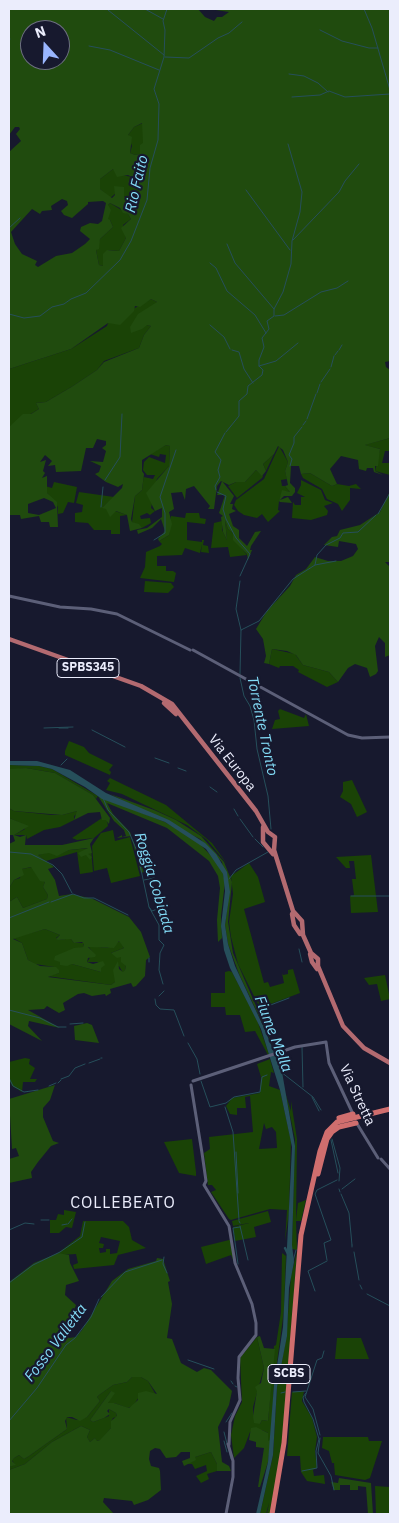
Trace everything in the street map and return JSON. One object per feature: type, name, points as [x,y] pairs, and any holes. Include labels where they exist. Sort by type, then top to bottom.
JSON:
[{"type":"highway","name":"SCBS","points":[[273,1514],[284,1443],[302,1232],[314,1174],[327,1132],[337,1122],[390,1110]]},
{"type":"highway","name":"SCBS","points":[[302,1232],[327,1139],[332,1132],[355,1118]]},
{"type":"main road","name":"Via Europa","points":[[9,640],[141,686],[171,707],[275,837],[274,852],[296,920]]},
{"type":"main road","name":"Via Europa","points":[[171,707],[253,810],[263,827],[263,841],[277,864],[296,920],[296,927],[315,961]]},
{"type":"main road","points":[[264,835],[270,833]]},
{"type":"main road","points":[[267,846],[274,844]]},
{"type":"main road","name":"Via Europa","points":[[296,920],[301,920],[302,925],[300,928],[334,1008],[351,1036],[364,1048],[390,1063]]},
{"type":"main road","points":[[296,927],[302,925]]},
{"type":"street","points":[[9,596],[67,609],[110,612],[129,618],[276,694],[348,735],[358,738],[390,737]]},
{"type":"street","name":"Via Stretta","points":[[226,1514],[232,1482],[233,1462],[228,1445],[229,1428],[240,1397],[237,1356],[257,1333],[252,1304],[237,1265],[230,1224],[203,1184],[206,1179],[192,1089],[193,1083],[294,1047],[326,1042],[330,1063],[355,1118],[375,1154],[390,1170]]},
{"type":"green space","points":[[9,9],[198,9],[205,17],[214,21],[217,17],[222,17],[229,12],[209,9],[390,9],[390,361],[385,362],[386,367],[390,370],[390,438],[365,445],[380,449],[378,466],[375,466],[375,471],[383,475],[374,472],[373,468],[367,468],[366,471],[359,469],[358,460],[341,456],[330,469],[337,484],[332,486],[310,473],[301,474],[299,466],[291,466],[290,483],[295,488],[295,492],[292,496],[284,496],[280,500],[288,497],[292,503],[280,502],[279,501],[282,490],[290,492],[285,486],[288,485],[285,471],[288,462],[283,450],[278,446],[274,454],[263,464],[266,471],[262,476],[256,470],[245,482],[236,482],[229,485],[221,481],[217,486],[214,509],[208,509],[210,506],[194,486],[186,489],[185,500],[182,492],[171,493],[174,509],[169,512],[172,524],[169,535],[159,541],[158,539],[165,531],[161,519],[152,528],[138,534],[137,530],[147,528],[162,517],[162,508],[155,511],[146,493],[169,466],[170,446],[166,445],[142,460],[142,471],[144,474],[142,490],[135,496],[131,519],[132,522],[139,524],[142,528],[130,531],[127,515],[116,511],[110,517],[106,509],[102,508],[122,488],[123,484],[118,487],[106,482],[95,474],[99,472],[101,466],[90,461],[103,462],[106,451],[102,448],[106,445],[106,441],[97,439],[93,448],[86,448],[81,471],[56,472],[55,465],[48,466],[52,461],[45,455],[40,462],[46,460],[43,471],[45,473],[42,478],[47,476],[47,493],[57,502],[58,527],[50,527],[49,522],[41,522],[39,516],[21,519],[20,515],[9,515],[9,427],[23,414],[31,414],[39,409],[36,403],[46,402],[73,386],[97,370],[104,362],[139,348],[144,335],[151,326],[147,325],[131,333],[130,327],[138,314],[157,302],[151,299],[140,307],[135,306],[134,311],[120,325],[108,323],[71,349],[9,369],[9,152],[21,141],[16,134],[20,129],[15,127],[9,135]],"holes":[[[142,123],[143,143],[140,145],[140,154],[135,155],[130,153],[132,137],[128,135],[134,127]],[[113,169],[117,177],[128,175],[132,177],[128,182],[140,190],[137,195],[140,200],[132,205],[131,198],[124,197],[124,187],[114,186],[115,195],[112,198],[100,189],[100,179]],[[62,199],[67,201],[68,205],[61,211],[64,215],[72,218],[88,202],[103,201],[106,203],[102,221],[98,224],[90,223],[81,227],[80,231],[90,239],[85,244],[72,253],[56,256],[38,267],[35,265],[37,261],[22,254],[15,244],[11,232],[32,209],[40,214],[42,211],[52,210],[51,206]],[[110,203],[120,208],[131,219],[121,228],[126,238],[119,251],[107,250],[103,254],[103,266],[99,265],[96,250],[99,249],[100,239],[113,227],[108,219],[111,210],[108,205]],[[44,498],[53,502],[56,508],[39,515],[28,513],[28,504]]]},
{"type":"green space","points":[[143,123],[144,143],[140,154],[135,155],[130,153],[132,146],[128,135],[134,127]]},
{"type":"green space","points":[[113,169],[122,175],[132,177],[136,188],[140,190],[140,200],[136,204],[132,205],[122,194],[115,194],[110,198],[100,189],[100,179]]},
{"type":"green space","points":[[110,203],[128,214],[131,219],[123,225],[126,238],[119,251],[108,250],[103,266],[99,265],[96,250],[100,239],[113,227],[110,220],[107,220],[108,205]]},
{"type":"green space","points":[[151,299],[157,302],[147,325],[151,326],[144,335],[139,348],[104,361],[97,370],[73,386],[46,402],[36,403],[39,409],[9,427],[9,369],[71,349],[107,326],[108,323]]},
{"type":"green space","points":[[390,438],[390,451],[385,451],[382,463],[390,463],[390,475],[375,471],[380,449],[364,445]]},
{"type":"green space","points":[[166,445],[170,446],[169,466],[157,479],[151,508],[155,511],[150,515],[147,513],[140,516],[141,519],[150,518],[151,523],[142,528],[132,522],[135,496],[142,490],[144,474],[144,477],[153,479],[155,475],[147,475],[143,470],[144,462],[149,457],[165,463],[166,455],[160,454],[159,457],[150,454]]},
{"type":"green space","points":[[279,446],[288,462],[285,471],[287,479],[281,480],[282,486],[285,486],[290,492],[283,491],[279,501],[278,510],[280,511],[268,522],[262,514],[257,518],[244,515],[234,505],[236,500],[264,479]]},
{"type":"green space","points":[[274,454],[266,471],[263,464]]},
{"type":"green space","points":[[256,470],[263,476],[266,471],[262,478],[237,498],[228,486],[236,482],[245,482]]},
{"type":"green space","points":[[310,473],[332,486],[337,484],[349,486],[356,484],[361,489],[350,488],[350,500],[342,511],[338,504],[327,499],[322,489],[303,478],[301,474]]},
{"type":"green space","points":[[301,480],[321,490],[325,500],[333,503],[324,506],[328,511],[327,515],[311,520],[292,518],[293,502],[295,505],[301,505],[301,497],[305,497],[297,493]]},
{"type":"green space","points":[[222,481],[234,496],[230,504],[233,504],[232,509],[236,511],[229,514],[233,526],[239,530],[239,538],[247,546],[255,532],[261,531],[251,546],[250,550],[252,550],[248,560],[247,554],[233,540],[233,533],[228,529],[225,520],[227,540],[223,532],[221,517],[223,516],[219,513],[225,495],[217,495]]},
{"type":"green space","points":[[54,482],[77,487],[74,503],[68,502],[63,513],[58,514],[58,507],[47,493],[45,486],[52,488]]},
{"type":"green space","points":[[390,491],[390,562],[385,562],[390,567],[390,655],[385,657],[385,643],[379,637],[375,646],[378,671],[376,674],[370,677],[367,668],[355,664],[348,668],[338,682],[329,672],[303,665],[296,655],[287,651],[272,649],[269,664],[264,663],[266,656],[263,639],[256,629],[267,611],[290,586],[296,575],[306,569],[315,557],[328,561],[341,561],[353,556],[358,549],[356,544],[339,541],[338,547],[324,545],[332,537],[337,536],[340,530],[360,525],[380,512]]},
{"type":"green space","points":[[79,492],[114,497],[103,507],[127,515],[120,516],[120,534],[111,534],[111,530],[94,530],[88,523],[75,522],[75,513],[82,512],[83,505],[76,503]]},
{"type":"green space","points":[[186,513],[199,513],[200,518],[206,519],[205,524],[187,522],[187,540],[202,542],[204,540],[203,545],[208,546],[209,553],[201,552],[202,544],[200,553],[185,548],[182,555],[157,556],[157,566],[166,566],[166,571],[176,573],[174,582],[140,578],[145,567],[146,552],[160,546],[162,544],[159,541],[169,535],[171,516],[185,518]]},
{"type":"green space","points":[[225,520],[228,529],[233,533],[233,537],[247,555],[230,557],[228,547],[211,548],[214,523],[222,521],[222,530],[227,540]]},
{"type":"green space","points":[[145,581],[171,583],[174,587],[168,593],[144,592]]},
{"type":"green space","points":[[272,649],[295,654],[303,665],[329,672],[338,682],[327,687],[298,672],[299,670],[293,666],[280,666],[279,668],[269,664]]},
{"type":"green space","points":[[280,709],[304,718],[306,714],[309,726],[272,729],[275,720],[280,719],[278,711]]},
{"type":"green space","points":[[69,741],[84,747],[89,753],[113,765],[109,770],[111,772],[110,775],[65,755]]},
{"type":"green space","points":[[9,765],[39,766],[52,769],[98,796],[96,799],[93,795],[55,773],[26,768],[12,770],[9,769]]},
{"type":"green space","points":[[26,768],[55,773],[93,795],[110,818],[109,824],[106,820],[102,820],[100,812],[88,813],[74,820],[77,811],[62,815],[14,811],[9,808],[9,769]]},
{"type":"green space","points":[[110,778],[166,805],[212,843],[227,864],[207,840],[187,825],[122,794],[106,790],[110,783],[107,781]]},
{"type":"green space","points":[[352,780],[367,812],[357,817],[351,804],[340,797],[343,791],[343,782]]},
{"type":"green space","points":[[110,794],[176,820],[201,836],[224,862],[232,882],[228,922],[233,953],[276,1052],[239,974],[228,944],[225,925],[228,902],[222,862],[200,839]]},
{"type":"green space","points":[[98,796],[165,822],[198,842],[215,860],[222,870],[225,882],[221,916],[222,938],[218,942],[217,920],[220,888],[218,876],[209,861],[167,828],[107,803],[113,814],[130,832],[144,872],[141,873],[131,836],[117,838],[122,835],[122,837],[126,836],[124,830],[114,821]]},
{"type":"green space","points":[[9,808],[14,811],[52,815],[62,815],[77,811],[78,813],[74,816],[74,820],[60,827],[44,830],[27,839],[26,835],[14,835],[25,829],[25,825],[9,818]]},
{"type":"green space","points":[[9,818],[29,826],[14,835],[20,837],[26,835],[25,845],[62,845],[94,838],[90,844],[92,853],[88,854],[92,857],[90,860],[86,855],[81,857],[78,853],[88,848],[69,850],[57,856],[49,853],[38,855],[54,867],[48,869],[55,880],[59,896],[72,894],[93,899],[129,917],[141,932],[150,957],[146,960],[145,976],[136,986],[133,987],[131,983],[110,989],[111,993],[106,996],[105,994],[92,996],[84,993],[78,994],[63,1003],[65,1010],[59,1013],[47,1006],[44,1009],[28,1010],[60,1028],[29,1021],[28,1026],[42,1041],[9,1024],[9,902],[17,897],[23,908],[47,899],[48,895],[43,887],[45,882],[40,881],[31,867],[22,869],[24,875],[14,880],[9,888],[9,844],[15,841],[13,835],[9,835]],"holes":[[[45,929],[60,935],[56,939],[71,939],[74,943],[82,942],[84,944],[83,947],[74,948],[55,956],[54,960],[60,962],[60,965],[67,966],[72,964],[101,972],[101,968],[105,965],[103,961],[93,964],[87,962],[88,958],[95,957],[96,955],[88,947],[114,948],[119,941],[124,948],[111,953],[117,958],[121,957],[121,962],[126,966],[125,970],[123,972],[119,969],[118,961],[113,970],[115,982],[111,985],[48,977],[59,973],[59,970],[56,967],[40,966],[28,960],[22,943],[13,939]]]},
{"type":"green space","points":[[102,818],[107,820],[108,826],[94,838],[77,840],[72,838]]},
{"type":"green space","points":[[113,830],[115,841],[130,837],[140,876],[111,883],[107,868],[94,871],[92,846],[101,833]]},
{"type":"green space","points":[[91,848],[93,872],[80,874],[77,852],[46,861],[38,855],[50,852],[57,855],[69,850]]},
{"type":"green space","points":[[371,855],[378,912],[351,913],[350,896],[354,895],[352,879],[356,879],[354,861],[349,861],[350,868],[346,868],[336,857]]},
{"type":"green space","points":[[249,863],[258,877],[265,902],[244,909],[264,983],[268,982],[270,987],[284,983],[282,973],[283,975],[288,974],[288,970],[293,969],[300,993],[260,1008],[238,964],[229,922],[233,894],[231,876]]},
{"type":"green space","points":[[32,867],[39,878],[45,882],[43,887],[48,895],[47,899],[23,908],[17,897],[9,902],[9,888],[14,880],[20,878],[22,869]]},
{"type":"green space","points":[[45,929],[60,935],[56,938],[58,940],[71,939],[74,943],[84,943],[83,947],[64,953],[60,965],[72,964],[101,972],[98,962],[87,962],[93,953],[88,946],[108,948],[120,941],[124,948],[111,953],[121,957],[126,966],[125,970],[123,973],[119,966],[115,967],[115,982],[111,985],[47,976],[59,973],[54,967],[35,964],[28,960],[22,943],[13,938]]},
{"type":"green space","points":[[225,972],[232,972],[257,1020],[268,1055],[255,1031],[245,1032],[240,1015],[226,1015],[225,1007],[211,1007],[211,993],[225,993]]},
{"type":"green space","points":[[385,975],[390,999],[381,1001],[377,984],[369,985],[364,978]]},
{"type":"green space","points":[[87,1023],[92,1025],[99,1043],[75,1040],[74,1026]]},
{"type":"green space","points":[[25,1058],[30,1059],[29,1064],[35,1068],[30,1079],[37,1079],[35,1082],[23,1082],[22,1092],[12,1086],[9,1079],[9,1062]]},
{"type":"green space","points":[[270,1059],[274,1073],[271,1072],[269,1086],[280,1090],[291,1141],[289,1213],[285,1241],[287,1210],[270,1209],[231,1220],[211,1192],[216,1190],[212,1185],[208,1185],[204,1153],[210,1149],[209,1137],[253,1132],[250,1096],[245,1097],[246,1108],[237,1108],[237,1115],[230,1114],[226,1106],[232,1098],[260,1093],[261,1077],[257,1064]],"holes":[[[264,1123],[266,1129],[272,1127],[276,1132],[277,1148],[259,1149]]]},
{"type":"green space","points":[[55,1085],[50,1100],[43,1108],[43,1117],[53,1141],[59,1143],[51,1146],[38,1162],[31,1172],[32,1178],[9,1183],[9,1159],[19,1156],[16,1148],[12,1149],[9,1099]]},
{"type":"green space","points":[[285,1092],[291,1111],[291,1101],[297,1139],[296,1220],[298,1203],[306,1200],[301,1221],[296,1221],[297,1250],[292,1249],[295,1139]]},
{"type":"green space","points":[[192,1139],[196,1176],[179,1173],[164,1142]]},
{"type":"green space","points":[[64,1210],[76,1212],[72,1228],[66,1227],[59,1233],[50,1233],[50,1220],[56,1220],[58,1214],[64,1215]]},
{"type":"green space","points":[[268,1211],[271,1222],[254,1227],[256,1237],[235,1241],[233,1227],[249,1223],[233,1226],[232,1221]]},
{"type":"green space","points":[[83,1221],[123,1221],[129,1227],[132,1240],[146,1248],[118,1255],[114,1265],[74,1269],[73,1265],[78,1263],[76,1254],[61,1255],[58,1253],[80,1236]],"holes":[[[101,1237],[120,1241],[117,1253],[110,1254],[110,1249],[100,1253],[99,1248],[103,1248],[104,1244],[99,1243]]]},
{"type":"green space","points":[[229,1240],[232,1241],[236,1267],[231,1255],[206,1264],[201,1247]]},
{"type":"green space","points":[[297,1251],[283,1439],[271,1514],[267,1514],[269,1503],[266,1514],[260,1514],[273,1455],[277,1387],[286,1339],[291,1276]]},
{"type":"green space","points":[[58,1253],[69,1255],[70,1263],[79,1281],[66,1285],[65,1295],[76,1305],[65,1333],[69,1338],[76,1337],[82,1330],[112,1281],[128,1269],[156,1261],[157,1258],[163,1259],[170,1281],[168,1282],[172,1304],[167,1338],[172,1339],[181,1363],[197,1372],[204,1368],[211,1370],[232,1391],[229,1405],[218,1427],[222,1462],[229,1466],[231,1471],[217,1471],[217,1464],[211,1452],[195,1457],[196,1460],[184,1466],[182,1461],[190,1458],[190,1452],[181,1452],[176,1457],[166,1458],[160,1449],[155,1448],[150,1451],[149,1459],[151,1466],[159,1468],[161,1490],[148,1500],[134,1505],[132,1501],[104,1498],[103,1502],[114,1514],[9,1514],[9,1470],[25,1464],[52,1442],[81,1426],[90,1430],[87,1437],[90,1442],[95,1438],[97,1441],[100,1440],[111,1428],[111,1421],[117,1416],[116,1413],[109,1409],[107,1411],[110,1414],[104,1418],[93,1422],[90,1420],[111,1391],[115,1393],[108,1403],[129,1408],[138,1400],[138,1393],[146,1391],[157,1394],[148,1381],[141,1377],[132,1377],[127,1382],[113,1385],[97,1397],[100,1401],[87,1417],[80,1421],[67,1417],[65,1421],[67,1429],[24,1459],[19,1455],[14,1458],[12,1461],[16,1465],[9,1467],[9,1282],[34,1263]]},
{"type":"green space","points":[[282,1253],[286,1256],[284,1310],[274,1385],[271,1439],[268,1442],[268,1433],[262,1430],[250,1432],[244,1448],[234,1458],[231,1435],[235,1416],[242,1402],[240,1358],[257,1337],[264,1368],[253,1407],[253,1416],[260,1424],[262,1420],[268,1421],[274,1346],[276,1345],[281,1312]]},
{"type":"green space","points":[[260,1336],[264,1348],[275,1349],[268,1421],[262,1420],[260,1424],[254,1423],[253,1416],[257,1391],[255,1387],[261,1383],[264,1368],[257,1337]]},
{"type":"green space","points":[[337,1338],[361,1338],[369,1359],[335,1359]]},
{"type":"green space","points":[[132,1377],[141,1377],[148,1381],[156,1395],[139,1397],[133,1406],[128,1408],[108,1403],[111,1391],[90,1420],[93,1422],[109,1416],[109,1409],[116,1413],[117,1417],[113,1418],[111,1428],[101,1440],[96,1441],[95,1438],[90,1442],[87,1437],[90,1430],[81,1426],[52,1442],[25,1464],[9,1470],[9,1467],[15,1465],[12,1460],[14,1458],[19,1455],[24,1459],[67,1429],[66,1417],[77,1420],[87,1417],[100,1401],[97,1397],[99,1395],[113,1385],[127,1382]]},
{"type":"green space","points":[[304,1391],[302,1401],[312,1418],[317,1437],[315,1451],[317,1468],[313,1470],[314,1476],[324,1475],[325,1484],[307,1481],[301,1472],[300,1456],[287,1456],[292,1392]]},
{"type":"green space","points":[[256,1427],[268,1433],[268,1441],[271,1439],[268,1462],[260,1487],[258,1487],[264,1448],[256,1447],[256,1442],[249,1440],[251,1428]]},
{"type":"green space","points":[[323,1437],[368,1437],[369,1441],[382,1441],[370,1478],[365,1480],[335,1475],[334,1463],[332,1463],[329,1451],[322,1448]]},
{"type":"green space","points":[[211,1452],[217,1464],[217,1471],[207,1474],[209,1479],[201,1483],[196,1476],[207,1471],[206,1465],[195,1469],[192,1464],[185,1464],[195,1460],[195,1457]]},
{"type":"green space","points":[[339,1478],[371,1483],[373,1514],[368,1514],[366,1487],[358,1486],[358,1490],[350,1490],[350,1485],[340,1485],[340,1490],[334,1490],[331,1482],[338,1483]]},
{"type":"green space","points":[[375,1486],[390,1487],[390,1514],[376,1514]]},
{"type":"water","points":[[9,761],[37,761],[70,770],[106,793],[169,820],[205,843],[216,854],[227,872],[230,892],[225,925],[228,944],[235,966],[282,1072],[295,1146],[292,1245],[294,1262],[289,1288],[287,1336],[277,1387],[273,1455],[260,1514],[256,1514],[268,1462],[274,1385],[283,1327],[292,1147],[280,1090],[261,1029],[230,968],[224,950],[221,926],[225,891],[223,874],[206,849],[165,822],[102,799],[85,787],[52,769],[39,766],[9,765]]},
{"type":"waterway","points":[[145,9],[163,19]]},
{"type":"waterway","name":"Rio Faito","points":[[9,314],[24,318],[40,316],[52,307],[64,304],[86,293],[120,260],[131,241],[147,200],[150,168],[158,140],[159,104],[154,89],[164,57],[165,30],[163,21],[167,9]]},
{"type":"waterway","points":[[364,9],[372,28],[390,90]]},
{"type":"waterway","points":[[108,10],[164,55]]},
{"type":"waterway","points":[[165,57],[189,58],[218,38],[229,33],[242,22]]},
{"type":"waterway","points":[[320,30],[342,41],[369,48],[378,48]]},
{"type":"waterway","points":[[89,46],[110,50],[159,70]]},
{"type":"waterway","points":[[289,74],[304,76],[318,83],[328,92]]},
{"type":"waterway","points":[[292,97],[320,95],[329,91],[345,97],[390,94]]},
{"type":"waterway","points":[[226,432],[239,416],[239,401],[247,394],[248,386],[262,375],[263,370],[259,366],[259,360],[264,347],[262,338],[269,329],[267,321],[274,316],[274,309],[283,292],[291,264],[292,241],[300,212],[302,192],[288,144]]},
{"type":"waterway","points":[[293,240],[339,192],[345,181],[359,164]]},
{"type":"waterway","points":[[246,190],[290,250]]},
{"type":"waterway","points":[[9,228],[20,218]]},
{"type":"waterway","points":[[227,244],[235,263],[274,309]]},
{"type":"waterway","points":[[210,263],[216,268],[227,291],[255,315],[266,333]]},
{"type":"waterway","points":[[275,316],[284,315],[321,292],[337,288],[348,281]]},
{"type":"waterway","points":[[210,325],[224,337],[230,349]]},
{"type":"waterway","points":[[259,366],[276,361],[298,343]]},
{"type":"waterway","points":[[339,350],[342,345]]},
{"type":"waterway","points":[[232,350],[239,352],[244,369],[253,383]]},
{"type":"waterway","points":[[335,355],[338,351]]},
{"type":"waterway","points":[[331,367],[334,356]]},
{"type":"waterway","points":[[321,382],[330,369]]},
{"type":"waterway","points":[[317,393],[320,384]]},
{"type":"waterway","points":[[307,419],[316,394]]},
{"type":"waterway","points":[[105,480],[120,457],[122,414]]},
{"type":"waterway","points":[[303,425],[306,421]]},
{"type":"waterway","points":[[290,466],[292,459],[289,455],[294,443],[294,437],[302,427]]},
{"type":"waterway","points":[[216,490],[215,486],[220,477],[218,470],[221,460],[215,452],[225,433]]},
{"type":"waterway","points":[[154,540],[165,533],[165,513],[160,497],[176,450]]},
{"type":"waterway","points":[[101,507],[103,487]]},
{"type":"waterway","points":[[217,492],[226,496],[223,509],[226,519],[236,538],[250,554],[240,576]]},
{"type":"waterway","name":"Torrente Tronto","points":[[378,514],[390,493]]},
{"type":"waterway","name":"Torrente Tronto","points":[[240,674],[241,630],[259,621],[293,579],[315,565],[317,555],[326,545],[340,538],[343,533],[358,532],[376,515]]},
{"type":"waterway","points":[[315,565],[336,561]]},
{"type":"waterway","points":[[240,581],[236,609],[241,630]]},
{"type":"waterway","name":"Torrente Tronto","points":[[240,678],[244,696],[250,706],[254,720],[257,749],[268,796],[271,829]]},
{"type":"waterway","points":[[44,728],[73,727]]},
{"type":"waterway","points":[[59,728],[68,728]]},
{"type":"waterway","points":[[92,730],[125,747]]},
{"type":"waterway","points":[[155,758],[169,763]]},
{"type":"waterway","points":[[61,765],[67,759]]},
{"type":"waterway","points":[[178,768],[186,771]]},
{"type":"waterway","points":[[210,787],[217,792]]},
{"type":"waterway","name":"Roggia Cobiada","points":[[103,798],[108,810],[129,832],[137,851],[149,907],[159,925],[159,940],[164,945],[160,953],[159,970],[163,984]]},
{"type":"waterway","points":[[234,809],[238,816]]},
{"type":"waterway","points":[[240,819],[253,837]]},
{"type":"waterway","points":[[255,839],[263,847]]},
{"type":"waterway","points":[[9,852],[31,854],[53,865],[62,874],[72,893]]},
{"type":"waterway","name":"Torrente Tronto","points":[[229,879],[236,870],[268,852]]},
{"type":"waterway","points":[[144,880],[154,878]]},
{"type":"waterway","points":[[51,902],[73,894],[84,898],[94,898],[128,915]]},
{"type":"waterway","points":[[351,896],[390,896]]},
{"type":"waterway","points":[[9,918],[49,902]]},
{"type":"waterway","name":"Roggia Cobiada","points":[[149,907],[152,911],[160,908]]},
{"type":"waterway","points":[[299,949],[302,962]]},
{"type":"waterway","name":"Roggia Cobiada","points":[[159,996],[164,991]]},
{"type":"waterway","points":[[260,1009],[289,998]]},
{"type":"waterway","name":"Roggia Cobiada","points":[[155,999],[156,1005],[160,1009],[174,1010],[184,1036]]},
{"type":"waterway","points":[[9,1010],[40,1018],[58,1027],[66,1027]]},
{"type":"waterway","points":[[70,1024],[83,1023]]},
{"type":"waterway","name":"Roggia Cobiada","points":[[188,1043],[197,1059],[200,1074]]},
{"type":"waterway","points":[[302,1047],[303,1087]]},
{"type":"waterway","points":[[89,1063],[100,1059]]},
{"type":"waterway","points":[[61,1079],[69,1076],[75,1068],[85,1064]]},
{"type":"waterway","points":[[281,1072],[313,1097],[321,1110]]},
{"type":"waterway","points":[[201,1081],[210,1107],[226,1103],[234,1097],[260,1092],[262,1077],[267,1075]]},
{"type":"waterway","points":[[9,1078],[13,1086],[24,1092],[38,1090]]},
{"type":"waterway","points":[[58,1083],[61,1080]]},
{"type":"waterway","points":[[49,1086],[56,1083]]},
{"type":"waterway","points":[[312,1097],[319,1111]]},
{"type":"waterway","name":"Roggia Cobiada","points":[[225,1107],[233,1132],[239,1220]]},
{"type":"waterway","points":[[332,1139],[340,1168],[339,1181]]},
{"type":"waterway","points":[[331,1140],[338,1173]]},
{"type":"waterway","name":"Roggia Cobiada","points":[[236,1152],[238,1193]]},
{"type":"waterway","points":[[342,1189],[355,1179]]},
{"type":"waterway","points":[[327,1260],[324,1243],[331,1240],[315,1194],[317,1190],[337,1180]]},
{"type":"waterway","points":[[341,1194],[349,1213],[352,1245]]},
{"type":"waterway","points":[[68,1224],[72,1219]]},
{"type":"waterway","points":[[41,1220],[49,1220]]},
{"type":"waterway","points":[[9,1283],[33,1265],[60,1252],[82,1237],[85,1222]]},
{"type":"waterway","points":[[9,1230],[25,1223],[34,1224]]},
{"type":"waterway","points":[[62,1225],[67,1224]]},
{"type":"waterway","points":[[240,1226],[248,1260]]},
{"type":"waterway","name":"Roggia Cobiada","points":[[238,1264],[233,1228],[240,1227]]},
{"type":"waterway","name":"Fiume Mella","points":[[285,1248],[288,1254]]},
{"type":"waterway","points":[[293,1261],[296,1250]]},
{"type":"waterway","points":[[354,1252],[359,1280]]},
{"type":"waterway","points":[[164,1257],[163,1264],[167,1273]]},
{"type":"waterway","name":"Fosso Valletta","points":[[101,1297],[125,1272],[162,1260]]},
{"type":"waterway","points":[[315,1291],[308,1271],[327,1261]]},
{"type":"waterway","points":[[360,1285],[362,1289]]},
{"type":"waterway","points":[[367,1294],[390,1306]]},
{"type":"waterway","name":"Fosso Valletta","points":[[9,1421],[37,1388],[66,1345],[75,1338],[91,1317],[99,1299]]},
{"type":"waterway","points":[[320,1435],[313,1409],[305,1397],[317,1360],[322,1358],[324,1351]]},
{"type":"waterway","points":[[188,1360],[214,1369]]},
{"type":"waterway","points":[[293,1392],[306,1391]]},
{"type":"waterway","points":[[281,1393],[285,1392]]},
{"type":"waterway","points":[[302,1471],[317,1468],[316,1451],[319,1439],[313,1419],[304,1402],[303,1397],[306,1393]]},
{"type":"waterway","points":[[226,1422],[232,1413]]},
{"type":"waterway","points":[[224,1432],[231,1459]]},
{"type":"waterway","points":[[320,1438],[318,1453],[331,1476],[334,1490]]},
{"type":"waterway","points":[[224,1441],[227,1452]]},
{"type":"district","name":"COLLEBEATO","points":[[123,1203]]}]
